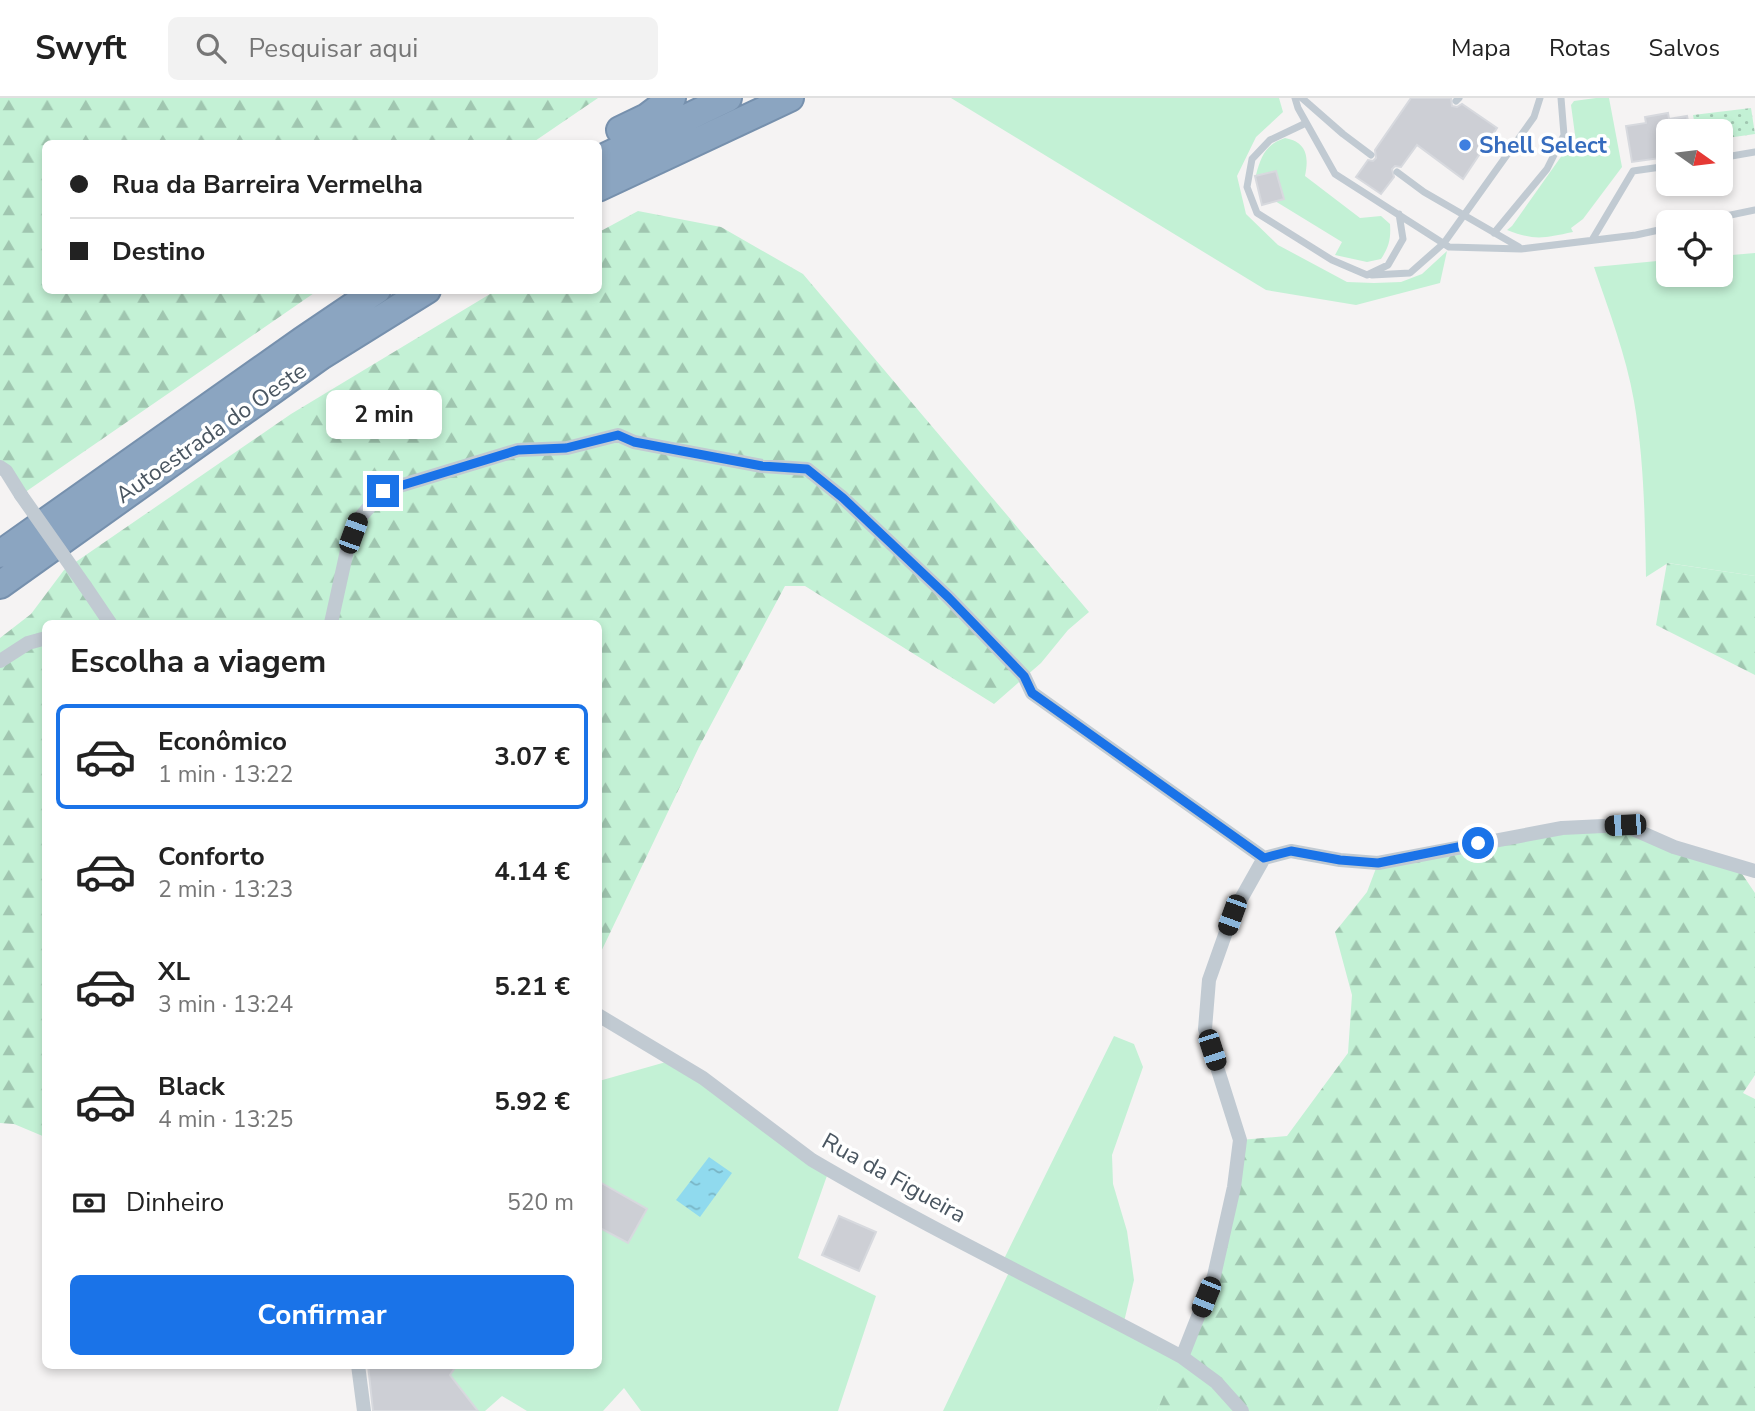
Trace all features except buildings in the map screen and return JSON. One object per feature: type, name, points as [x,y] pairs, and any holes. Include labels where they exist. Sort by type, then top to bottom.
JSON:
[{"type":"highway","points":[[602,140],[647,117],[672,98]]},
{"type":"highway","points":[[602,158],[727,98]]},
{"type":"highway","points":[[602,186],[790,98]]},
{"type":"highway","name":"Autoestrada do Oeste","points":[[0,554],[371,294]]},
{"type":"highway","name":"Autoestrada do Oeste","points":[[0,584],[321,356],[421,294]]},
{"type":"street","points":[[332,620],[348,546],[358,520],[383,491],[518,450],[566,448],[618,435],[634,442],[762,466],[807,469],[843,498],[949,598],[1024,676],[1032,693],[1264,858]]},
{"type":"street","points":[[0,467],[6,471],[108,620]]},
{"type":"street","points":[[0,662],[28,643],[42,639]]},
{"type":"street","points":[[1182,1357],[1214,1276],[1234,1187],[1240,1140],[1205,1029],[1209,980],[1232,915],[1264,858],[1291,851],[1340,860],[1378,863],[1562,828],[1625,825],[1674,847],[1755,871]]},
{"type":"street","name":"Rua da Figueira","points":[[602,1017],[703,1078],[829,1170],[904,1213],[1182,1357],[1216,1382],[1242,1411]]},
{"type":"street","points":[[359,1369],[364,1411]]},
{"type":"lane","points":[[1295,98],[1335,174],[1449,247],[1521,248],[1656,230]]},
{"type":"lane","points":[[1302,98],[1371,155]]},
{"type":"lane","points":[[1307,123],[1270,140],[1252,159],[1247,187],[1257,213],[1332,260],[1367,275],[1410,274],[1444,243],[1534,117],[1540,98]]},
{"type":"lane","points":[[1494,233],[1546,169],[1564,135],[1561,98]]},
{"type":"lane","points":[[1733,156],[1755,152]]},
{"type":"lane","points":[[1591,240],[1633,171],[1656,168]]},
{"type":"lane","points":[[1397,172],[1424,192],[1521,248]]},
{"type":"lane","points":[[1733,215],[1755,210]]},
{"type":"lane","points":[[1367,275],[1388,265],[1403,239],[1399,215]]},
{"type":"green space","points":[[0,98],[598,98],[536,140],[42,140],[42,294],[313,294],[21,495],[0,467]]},
{"type":"green space","points":[[951,98],[1279,98],[1283,112],[1256,137],[1237,176],[1246,214],[1278,245],[1347,282],[1401,282],[1422,274],[1447,251],[1440,283],[1356,305],[1266,290]]},
{"type":"green space","points":[[1609,98],[1622,167],[1583,219],[1571,228],[1573,232],[1540,237],[1525,236],[1507,230],[1570,144],[1576,142],[1571,105],[1574,101]]},
{"type":"green space","points":[[1751,108],[1755,134],[1733,137],[1733,119],[1694,119],[1693,115]]},
{"type":"green space","points":[[1285,138],[1298,143],[1305,151],[1305,176],[1360,218],[1381,216],[1390,224],[1389,243],[1381,259],[1367,262],[1335,255],[1342,242],[1275,201],[1275,171],[1256,175],[1265,152]]},
{"type":"green space","points":[[638,211],[721,227],[803,274],[1089,612],[1068,630],[1041,663],[994,704],[805,586],[785,586],[699,747],[602,950],[602,620],[42,620],[42,1136],[14,1124],[0,1123],[0,638],[31,614],[64,570],[291,414],[490,294],[602,294],[602,230]]},
{"type":"green space","points":[[1755,253],[1755,576],[1668,563],[1646,577],[1642,467],[1634,401],[1622,350],[1594,267],[1656,261],[1656,287],[1733,287],[1733,255]]},
{"type":"green space","points":[[1667,563],[1755,576],[1755,675],[1656,625]]},
{"type":"green space","points":[[1624,825],[1736,865],[1755,893],[1755,1075],[1743,1093],[1755,1099],[1755,1411],[1157,1411],[1214,1276],[1240,1140],[1287,1136],[1348,1053],[1352,995],[1335,932],[1367,892],[1378,863]]},
{"type":"green space","points":[[1114,1036],[1134,1044],[1143,1067],[1112,1155],[1113,1184],[1127,1231],[1134,1280],[1123,1326],[1182,1357],[1157,1411],[943,1411],[1011,1268],[1002,1263]]},
{"type":"green space","points":[[673,1060],[829,1170],[798,1258],[876,1296],[838,1411],[641,1411],[624,1388],[603,1411],[527,1411],[502,1396],[485,1411],[478,1411],[450,1375],[454,1369],[602,1369],[602,1080]]},
{"type":"water","points":[[709,1157],[732,1173],[700,1217],[676,1200]]},
{"type":"place","name":"Shell Select","points":[[1465,145]]},
{"type":"route","points":[[383,491],[518,450],[566,448],[618,435],[634,442],[762,466],[807,469],[843,498],[949,598],[1024,676],[1032,693],[1264,858],[1291,851],[1340,860],[1378,863],[1478,843]]}]
